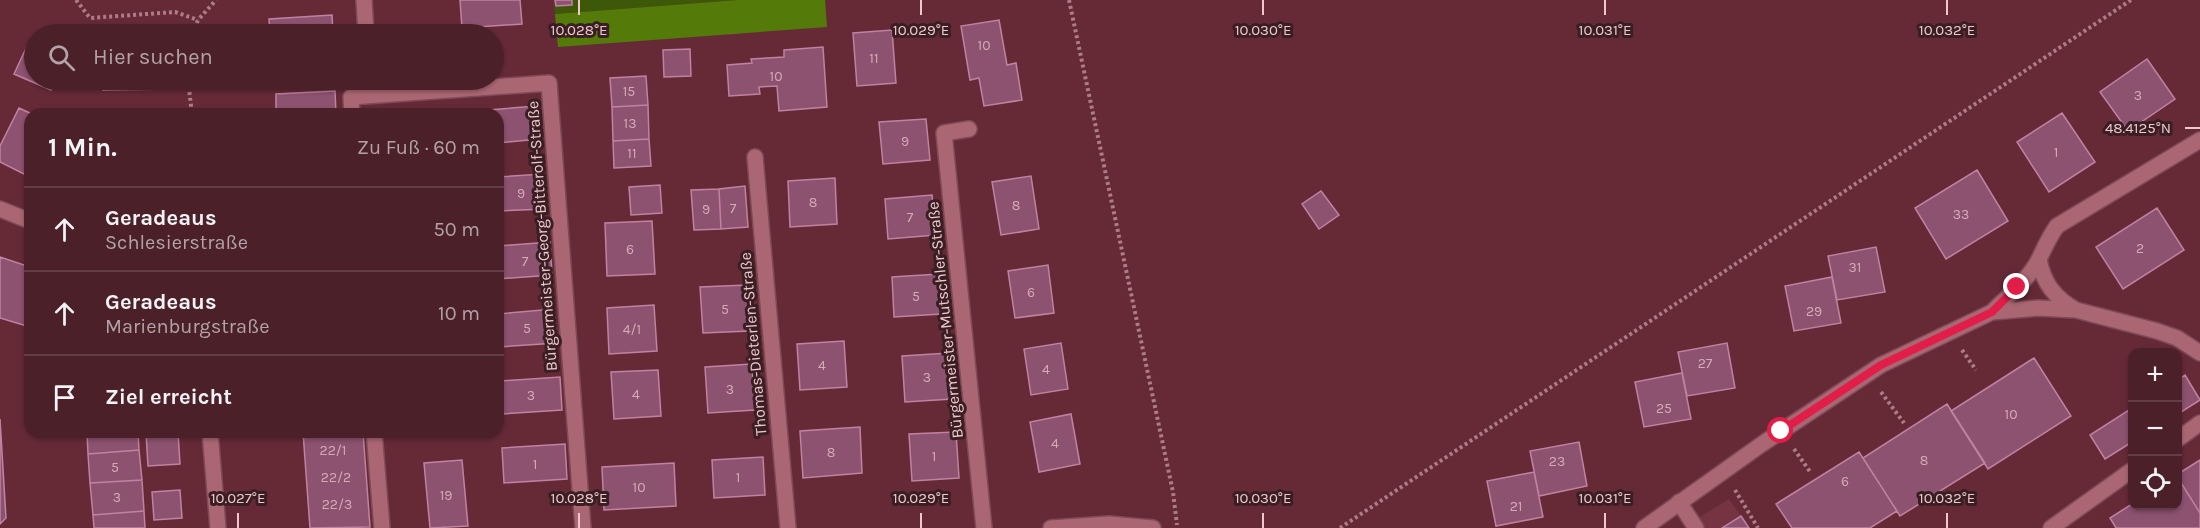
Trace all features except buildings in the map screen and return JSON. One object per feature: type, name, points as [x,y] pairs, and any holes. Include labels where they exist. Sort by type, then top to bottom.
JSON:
[{"type":"street","points":[[364,0],[365,24]]},
{"type":"street","name":"Bürgermeister-Georg-Bitterolf-Straße","points":[[504,84],[549,83],[583,528]]},
{"type":"street","name":"Bürgermeister-Georg-Bitterolf-Straße","points":[[352,108],[351,97],[364,90]]},
{"type":"street","name":"Bürgermeister-Mutschler-Straße","points":[[969,129],[944,133],[984,528]]},
{"type":"street","points":[[1644,528],[1881,365],[1992,312],[2017,287],[2039,259],[2044,243],[2057,226],[2200,140]]},
{"type":"street","name":"Thomas-Dieterlen-Straße","points":[[755,157],[788,528]]},
{"type":"street","points":[[0,208],[24,218]]},
{"type":"street","points":[[2039,259],[2042,277],[2050,290],[2062,303],[2076,310]]},
{"type":"street","points":[[1992,312],[2038,308],[2076,310],[2157,331],[2177,338],[2200,353]]},
{"type":"street","points":[[2182,436],[2200,423]]},
{"type":"street","points":[[210,438],[218,528]]},
{"type":"street","points":[[374,438],[382,528]]},
{"type":"street","points":[[2051,528],[2128,474]]},
{"type":"street","points":[[1679,502],[1696,528]]},
{"type":"street","points":[[1051,528],[1108,524],[1153,528]]},
{"type":"path","points":[[76,0],[90,18],[175,12],[198,20]]},
{"type":"path","points":[[196,24],[216,0]]},
{"type":"path","points":[[1069,0],[1170,480],[1178,528]]},
{"type":"path","points":[[1340,528],[2131,0]]},
{"type":"path","points":[[189,90],[191,108]]},
{"type":"path","points":[[1868,374],[1904,423]]},
{"type":"path","points":[[1723,472],[1758,528]]},
{"type":"shaded area","points":[[1729,499],[1749,528],[1684,528],[1692,522]]},
{"type":"green space","points":[[554,0],[738,0],[555,14]]},
{"type":"green space","points":[[738,0],[825,0],[827,27],[558,47],[555,14]]},
{"type":"route","points":[[1781,431],[1881,365],[1992,312],[2017,287]]}]
